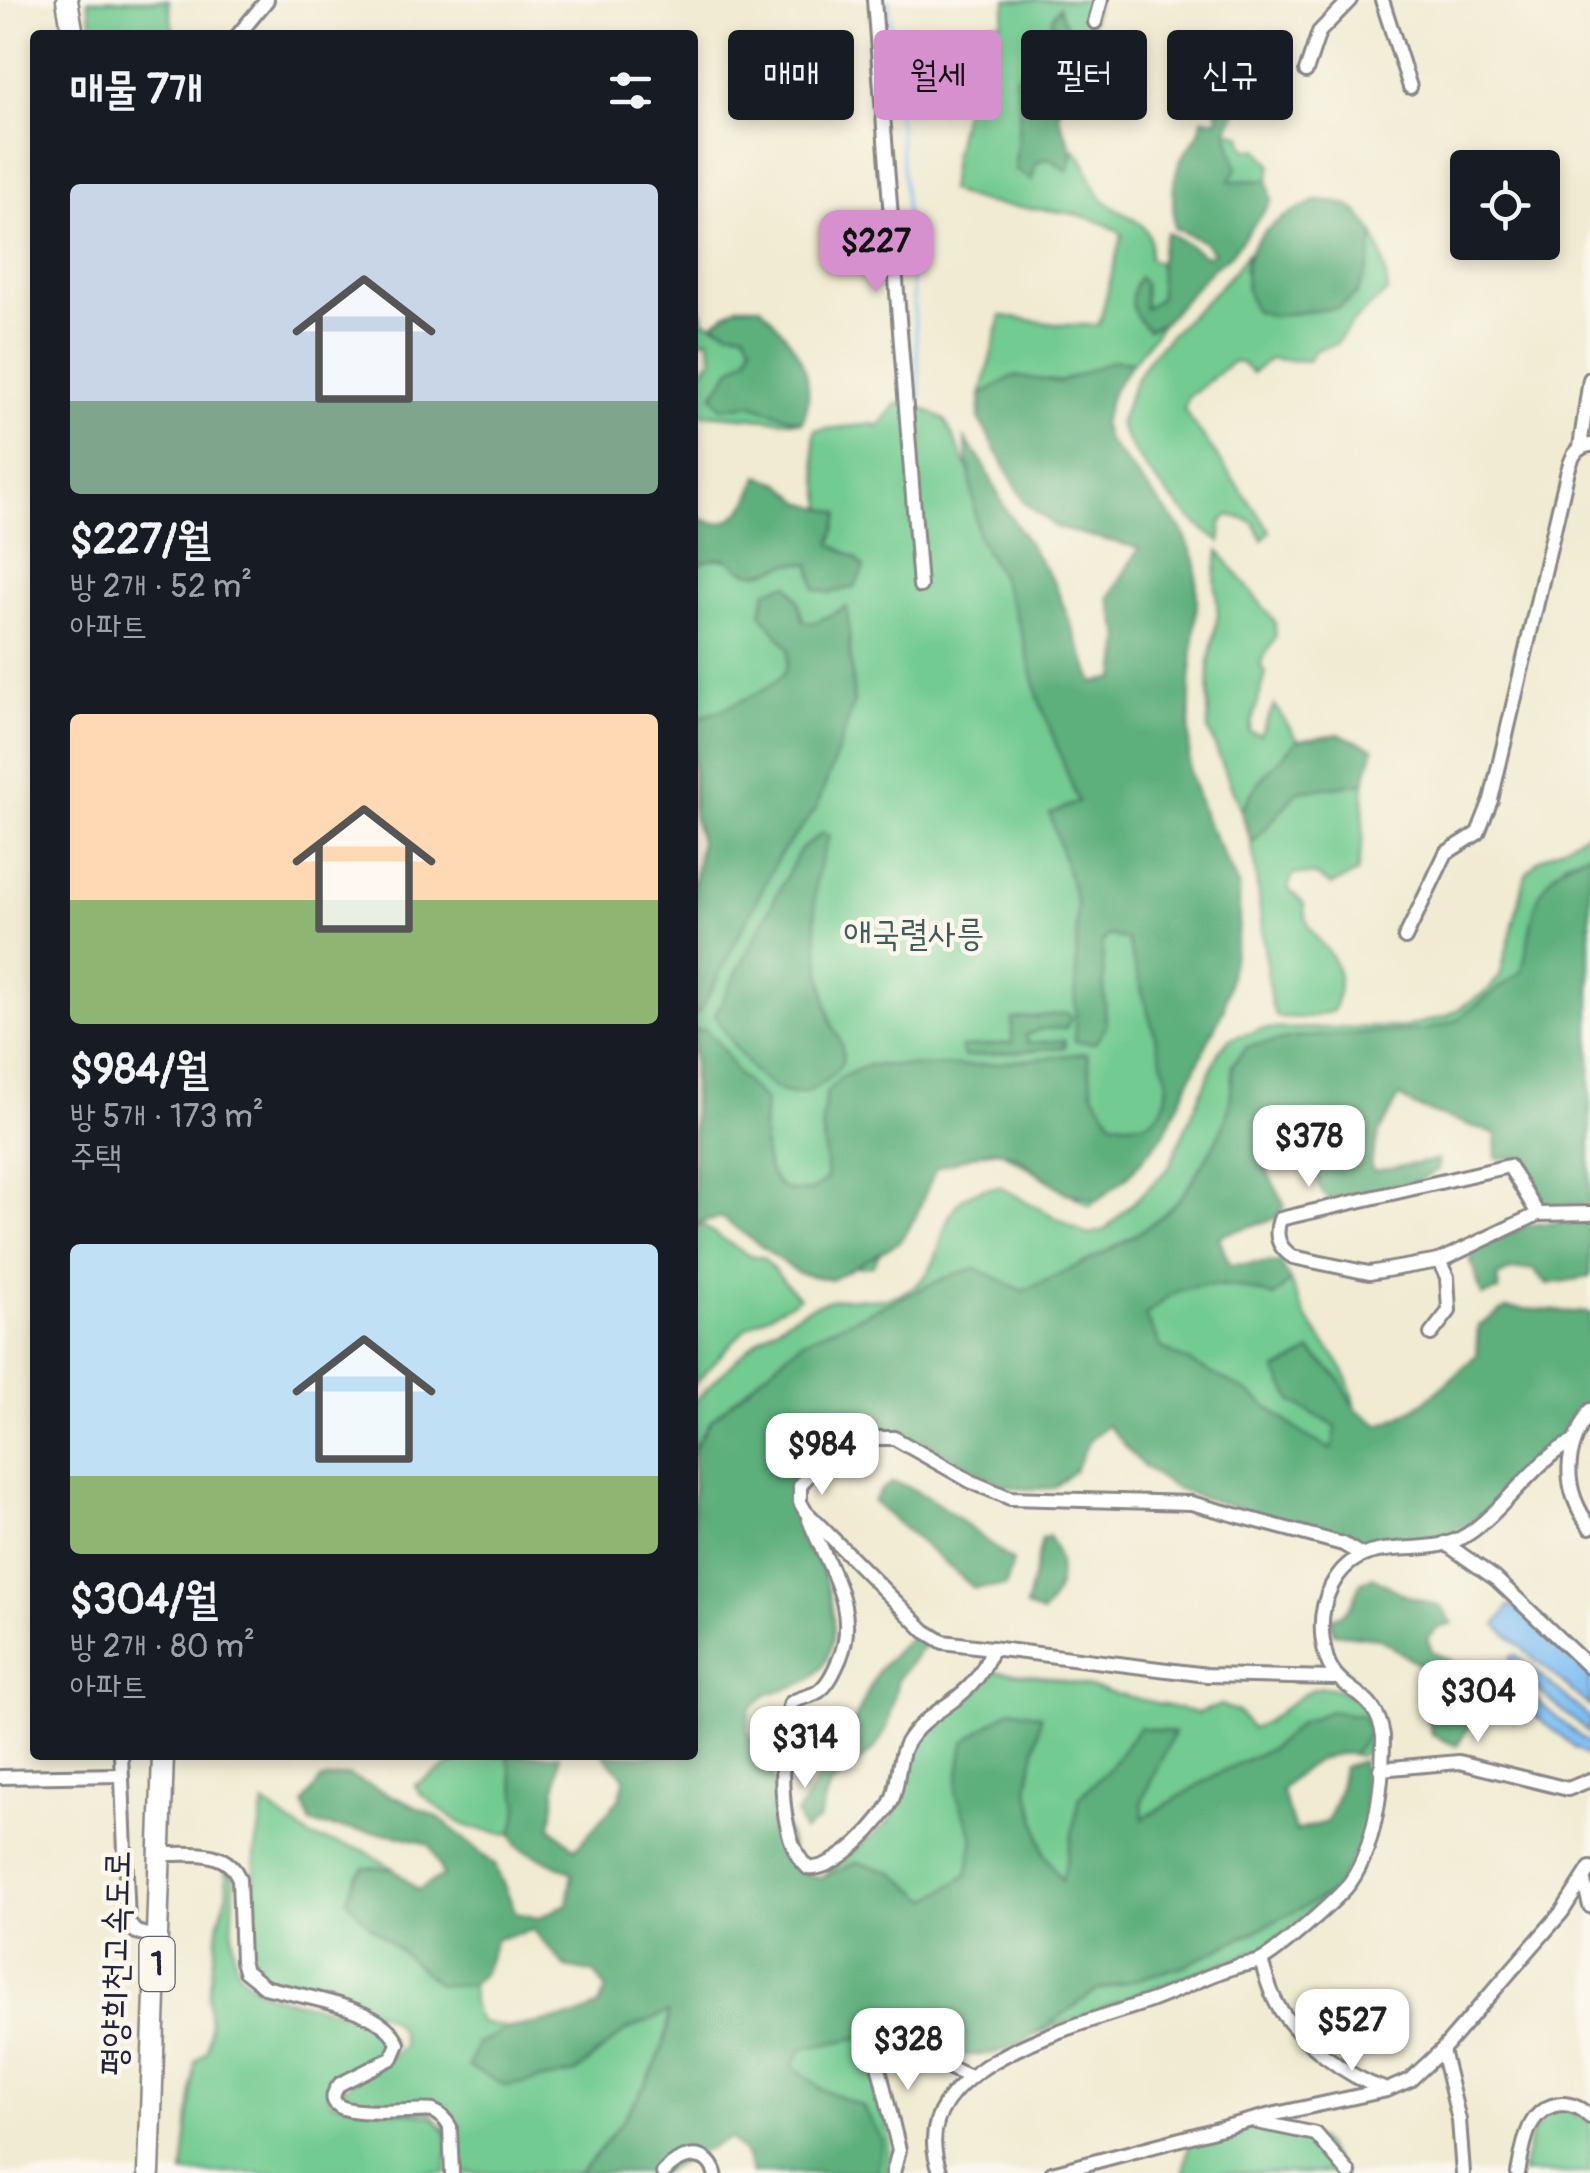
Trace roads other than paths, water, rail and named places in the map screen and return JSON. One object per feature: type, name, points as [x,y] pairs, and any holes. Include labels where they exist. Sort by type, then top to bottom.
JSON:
[{"type":"highway","points":[[64,0],[66,30]]},
{"type":"highway","points":[[64,0],[73,30]]},
{"type":"highway","name":"평양희천고속도로","points":[[146,2173],[154,1760]]},
{"type":"highway","name":"평양희천고속도로","points":[[146,2173],[163,1760]]},
{"type":"street","points":[[77,0],[81,30]]},
{"type":"street","points":[[242,30],[267,0]]},
{"type":"street","points":[[874,0],[920,586]]},
{"type":"street","points":[[1095,22],[1101,0]]},
{"type":"street","points":[[1306,71],[1320,32],[1350,0]]},
{"type":"street","points":[[1382,0],[1410,87]]},
{"type":"street","points":[[1405,938],[1446,853],[1478,833],[1491,800],[1567,474],[1585,446],[1590,379]]},
{"type":"street","points":[[1538,1214],[1510,1166],[1310,1211],[1280,1219],[1277,1228],[1282,1250],[1293,1257],[1369,1273],[1439,1261],[1538,1214],[1590,1213]]},
{"type":"street","points":[[1430,1334],[1448,1310],[1446,1276],[1439,1261]]},
{"type":"street","points":[[1590,1410],[1571,1443],[1573,1490],[1590,1527]]},
{"type":"street","points":[[992,1648],[985,1671],[975,1684],[921,1727],[907,1744],[893,1798],[880,1819],[833,1862],[816,1870],[808,1868],[796,1849],[787,1820],[782,1776],[786,1721],[791,1703],[820,1690],[835,1670],[843,1650],[847,1616],[842,1592],[800,1502],[800,1486],[811,1472],[851,1445],[868,1438],[894,1438],[972,1482],[1010,1498],[1191,1503],[1343,1544],[1360,1554]]},
{"type":"street","points":[[1334,1678],[1322,1638],[1324,1602],[1344,1566],[1360,1554],[1445,1543],[1468,1534],[1506,1504],[1558,1448],[1571,1443]]},
{"type":"street","points":[[805,1511],[934,1638],[1207,1676],[1334,1678],[1361,1693],[1376,1713],[1383,1736],[1370,1841],[1344,1890],[1261,1961],[1235,1966],[1154,2000],[1067,2028],[1007,2055],[970,2078],[939,2114],[932,2142],[940,2173]]},
{"type":"street","points":[[1445,1543],[1496,1578],[1590,1668]]},
{"type":"street","points":[[121,1760],[128,1924],[136,1932],[148,1935]]},
{"type":"street","points":[[1380,1769],[1459,1762],[1556,1788],[1576,1788],[1590,1780]]},
{"type":"street","points":[[0,1778],[121,1775]]},
{"type":"street","points":[[160,1854],[220,1857],[235,1867],[239,1879],[242,1961],[253,1979],[265,1987],[362,2013],[391,2029],[398,2044],[392,2058],[340,2084],[334,2090],[334,2098],[342,2108],[354,2112],[420,2108],[435,2111],[450,2127],[452,2173]]},
{"type":"street","points":[[1052,2173],[1386,2090],[1410,2080],[1442,2050],[1562,1912],[1590,1868]]},
{"type":"street","points":[[1584,1882],[1590,1906]]},
{"type":"street","points":[[1261,1961],[1273,1997],[1293,2024],[1334,2062],[1386,2090]]},
{"type":"street","points":[[893,2173],[899,2150],[876,2056],[879,2047],[894,2044],[906,2048],[970,2078]]},
{"type":"street","points":[[1442,2050],[1459,2120],[1463,2173]]},
{"type":"street","points":[[1518,2173],[1530,2124],[1541,2111],[1571,2104],[1590,2117]]},
{"type":"street","points":[[1250,2121],[1316,2134],[1350,2173]]},
{"type":"street","points":[[663,2173],[678,2160],[696,2156],[712,2163],[715,2173]]},
{"type":"water","points":[[1516,1605],[1590,1675],[1590,1707],[1496,1625],[1509,1606]]},
{"type":"water","points":[[1516,1655],[1590,1718],[1590,1734],[1509,1665],[1511,1656]]},
{"type":"water","points":[[1503,1673],[1590,1745],[1590,1759],[1501,1689],[1498,1681]]},
{"type":"waterway","points":[[889,0],[921,398]]},
{"type":"park label","name":"애국렬사릉","points":[[914,933]]}]
